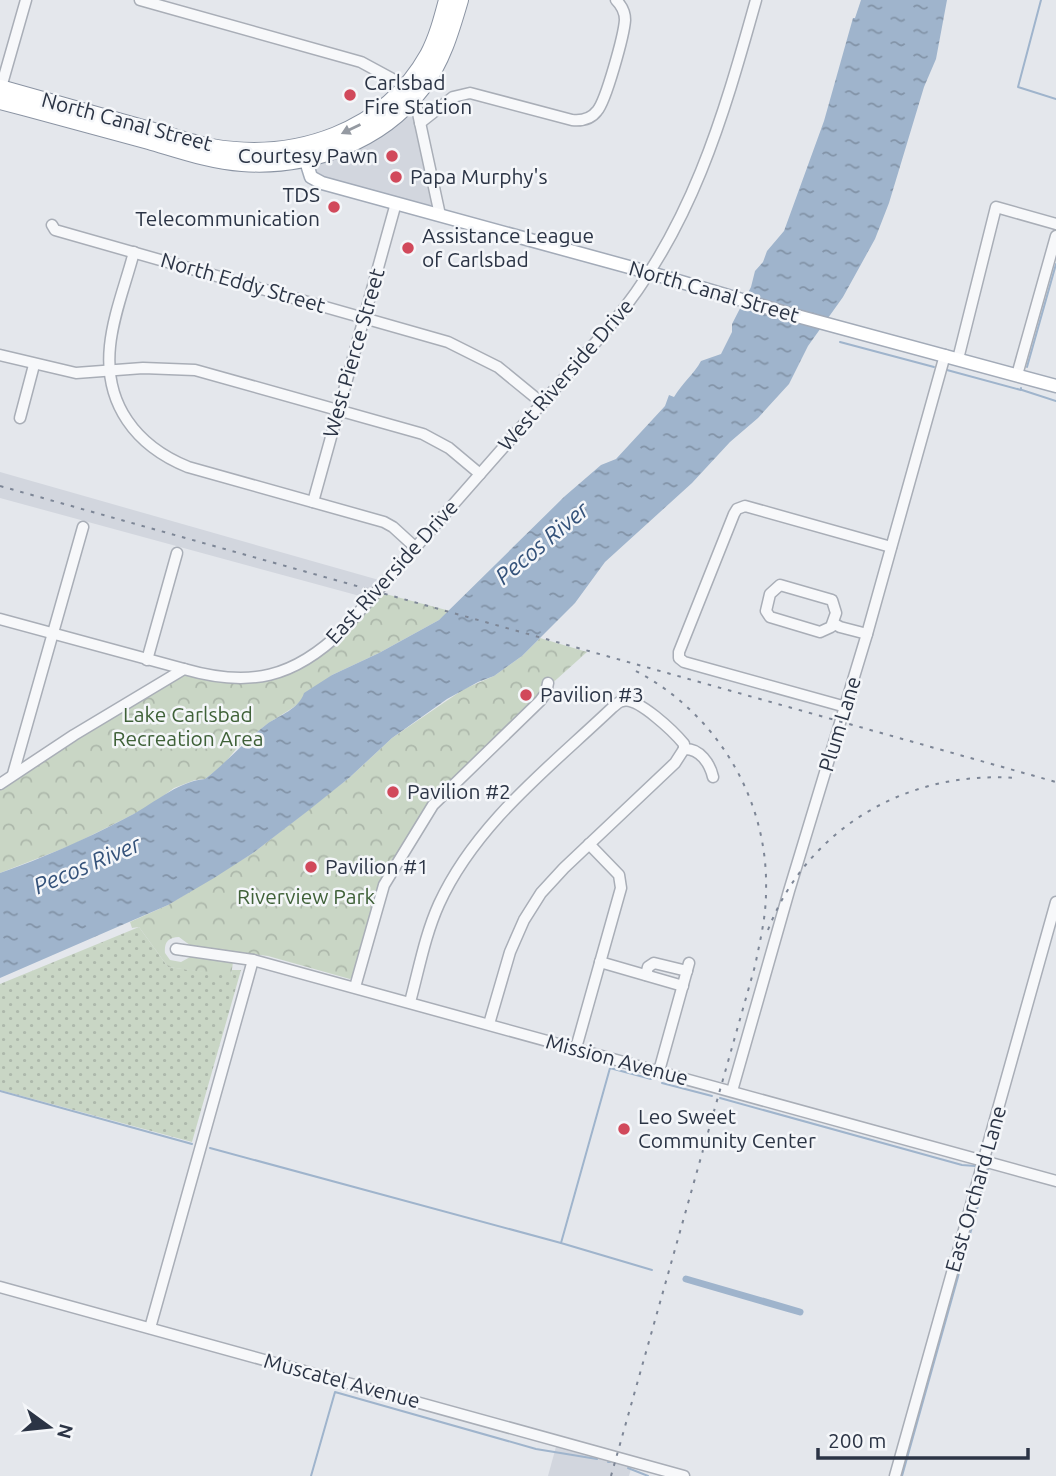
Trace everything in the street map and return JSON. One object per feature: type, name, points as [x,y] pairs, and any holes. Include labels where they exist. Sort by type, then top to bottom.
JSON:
[{"type":"highway","points":[[409,93],[429,53],[447,0]]},
{"type":"highway","points":[[409,93],[440,58],[460,0]]},
{"type":"highway","name":"North Canal Street","points":[[0,89],[210,146],[254,150],[315,142],[345,132],[409,93]]},
{"type":"highway","name":"North Canal Street","points":[[0,101],[220,161],[262,164],[333,151],[362,139],[386,122],[409,93]]},
{"type":"highway","points":[[281,148],[298,152],[305,158]]},
{"type":"main road","name":"North Canal Street","points":[[305,158],[316,181],[1056,386]]},
{"type":"street","points":[[0,89],[26,0]]},
{"type":"street","points":[[140,0],[361,62],[381,72],[409,93],[420,123],[440,215]]},
{"type":"street","points":[[420,123],[448,100],[465,93],[480,94],[572,120],[585,120],[592,116],[598,111],[604,97],[623,28],[624,14],[616,0]]},
{"type":"street","name":"West Riverside Drive","points":[[480,474],[623,311],[651,273],[709,156],[756,0]]},
{"type":"street","name":"West Pierce Street","points":[[313,502],[396,204]]},
{"type":"street","name":"Plum Lane","points":[[732,1091],[891,547],[952,357],[996,207],[1056,224]]},
{"type":"street","name":"North Eddy Street","points":[[52,225],[55,230],[438,339],[474,353],[510,375],[542,403]]},
{"type":"street","points":[[1017,375],[1056,236]]},
{"type":"street","points":[[134,252],[113,327],[110,372],[116,398],[126,419],[146,443],[164,457],[188,467],[384,522],[416,548]]},
{"type":"street","points":[[0,355],[76,373],[143,368],[195,370],[424,434],[449,448],[480,474]]},
{"type":"street","points":[[20,418],[34,365]]},
{"type":"street","name":"East Riverside Drive","points":[[0,619],[225,679],[250,678],[280,671],[308,660],[325,648],[480,474]]},
{"type":"street","points":[[846,707],[684,662],[679,658],[679,652],[734,514],[741,506],[891,547]]},
{"type":"street","points":[[13,775],[83,527]]},
{"type":"street","points":[[147,660],[177,553]]},
{"type":"street","points":[[786,585],[829,598],[836,608],[833,623],[820,632],[773,619],[766,611],[770,594],[777,586],[786,585]]},
{"type":"street","points":[[833,623],[867,634]]},
{"type":"street","points":[[0,784],[74,734],[184,669]]},
{"type":"street","points":[[355,987],[384,885],[433,805],[540,701],[546,693],[548,683]]},
{"type":"street","points":[[410,1002],[433,919],[448,887],[472,848],[495,820],[613,707],[620,701],[631,701],[665,724],[684,744],[681,756],[547,886],[524,920],[510,952],[489,1024]]},
{"type":"street","points":[[684,749],[691,748],[701,755],[713,777]]},
{"type":"street","points":[[576,1048],[621,882],[619,876],[589,844]]},
{"type":"street","name":"East Orchard Lane","points":[[895,1476],[984,1161],[1050,945],[1056,902]]},
{"type":"street","name":"Mission Avenue","points":[[176,949],[253,960],[1056,1181]]},
{"type":"street","points":[[150,1328],[253,960]]},
{"type":"street","points":[[600,962],[683,986]]},
{"type":"street","points":[[646,975],[648,967],[654,962],[688,967],[659,1071]]},
{"type":"street","name":"Muscatel Avenue","points":[[0,1286],[684,1476]]},
{"type":"shaded area","points":[[413,98],[440,215],[316,181],[307,167]]},
{"type":"shaded area","points":[[0,472],[386,582],[371,599],[0,498]]},
{"type":"shaded area","points":[[557,1443],[632,1465],[629,1476],[548,1476]]},
{"type":"green space","name":"Lake Carlsbad Recreation Area","points":[[378,592],[450,611],[439,620],[379,653],[332,675],[294,707],[237,748],[223,765],[205,779],[174,788],[148,807],[72,845],[0,873],[0,784],[184,669],[235,679],[308,660]]},
{"type":"green space","name":"Riverview Park","points":[[540,638],[587,652],[430,802],[381,883],[350,979],[268,956],[191,946],[179,937],[169,939],[165,946],[165,953],[170,960],[181,962],[192,956],[233,962],[231,976],[168,967],[139,927],[132,928],[130,922],[168,905],[253,853],[349,778],[392,738],[464,689],[494,676],[522,656]]},
{"type":"green space","points":[[139,927],[168,967],[231,975],[232,970],[241,970],[192,1142],[0,1090],[0,984]]},
{"type":"water","name":"Pecos River","points":[[861,0],[947,0],[936,59],[924,87],[889,203],[875,239],[843,297],[808,346],[789,384],[692,483],[605,562],[575,603],[522,656],[494,676],[447,699],[392,738],[309,810],[253,853],[214,878],[168,905],[0,978],[0,873],[79,841],[134,814],[184,784],[205,779],[267,724],[294,707],[304,693],[332,675],[439,620],[565,496],[601,465],[616,459],[665,406],[669,395],[674,397],[701,361],[721,354],[732,332],[732,324],[751,287],[755,271],[784,231],[824,121],[853,18]]},
{"type":"waterway","points":[[1041,0],[1018,87],[1056,99]]},
{"type":"waterway","points":[[1027,367],[1056,264]]},
{"type":"waterway","points":[[840,342],[934,367]]},
{"type":"waterway","points":[[947,370],[1021,388]]},
{"type":"waterway","points":[[1022,390],[1056,401]]},
{"type":"waterway","points":[[651,1079],[610,1068],[561,1243],[652,1270]]},
{"type":"waterway","points":[[662,1083],[712,1096]]},
{"type":"waterway","points":[[0,1091],[192,1144]]},
{"type":"waterway","points":[[720,1098],[962,1165],[975,1166]]},
{"type":"waterway","points":[[210,1148],[561,1243]]},
{"type":"waterway","points":[[902,1476],[988,1170]]},
{"type":"waterway","points":[[686,1279],[800,1312]]},
{"type":"waterway","points":[[311,1476],[335,1392],[536,1449],[597,1459]]},
{"type":"waterway","points":[[628,1468],[648,1476]]},
{"type":"railway","points":[[0,486],[1056,782]]},
{"type":"railway","points":[[611,1476],[755,966],[764,920],[766,892],[765,857],[758,824],[747,792],[732,762],[713,734],[690,709],[634,670]]},
{"type":"railway","points":[[768,930],[785,894],[808,862],[835,835],[866,813],[900,796],[937,784],[975,778],[1015,778]]},
{"type":"place","name":"Carlsbad Fire Station","points":[[350,95]]},
{"type":"place","name":"Courtesy Pawn","points":[[392,156]]},
{"type":"place","name":"Papa Murphy's","points":[[396,177]]},
{"type":"place","name":"TDS Telecommunication","points":[[334,207]]},
{"type":"place","name":"Assistance League of Carlsbad","points":[[408,248]]},
{"type":"place","name":"Pavilion #3","points":[[526,695]]},
{"type":"place","name":"Pavilion #2","points":[[393,792]]},
{"type":"place","name":"Pavilion #1","points":[[311,867]]},
{"type":"place","name":"Leo Sweet Community Center","points":[[624,1129]]}]
